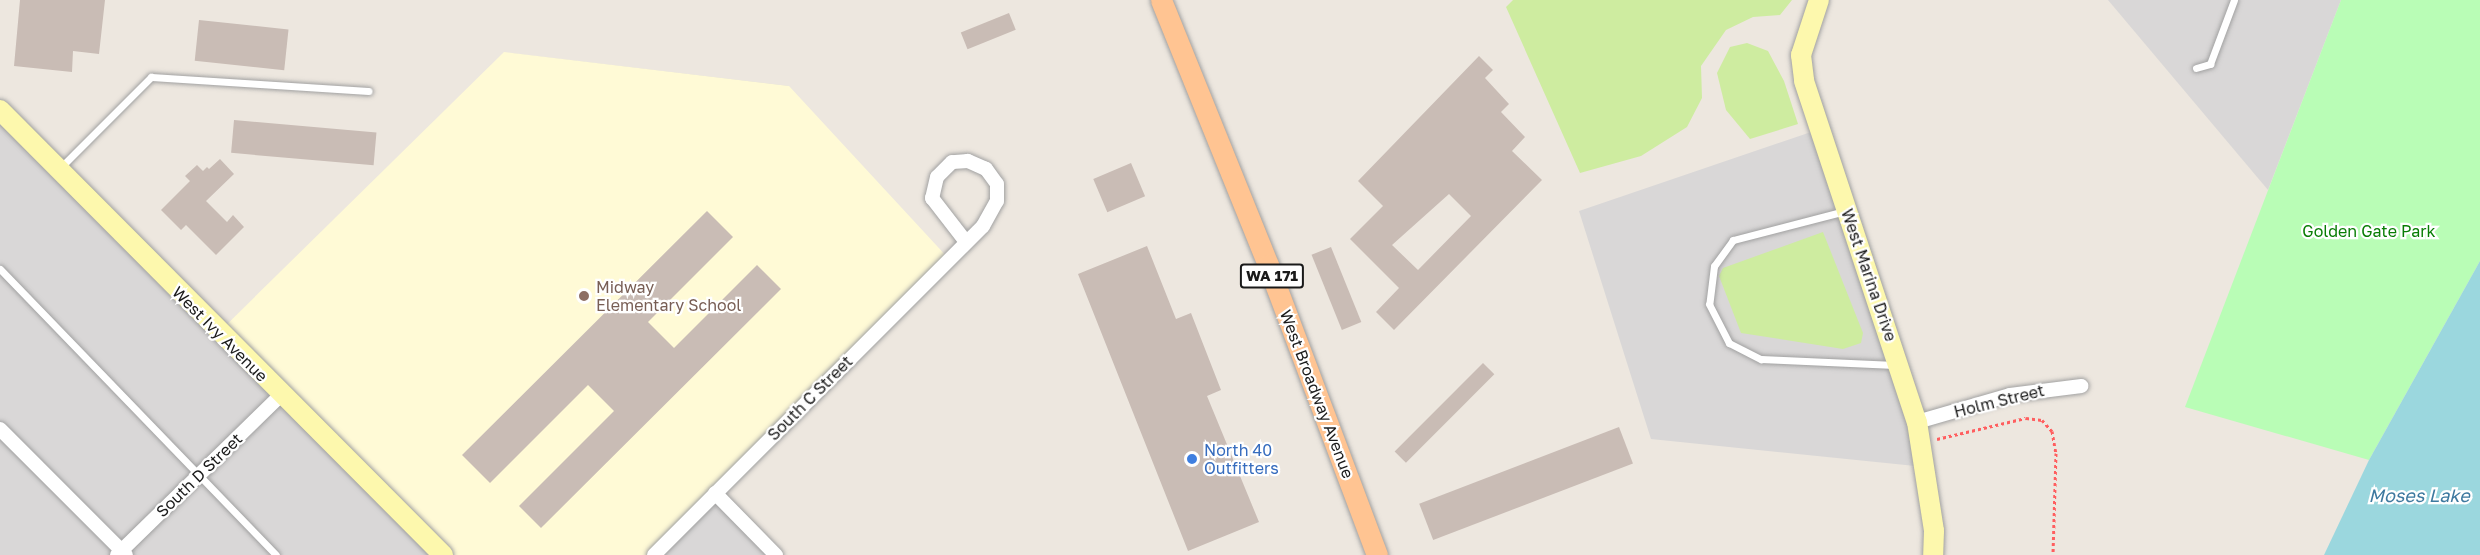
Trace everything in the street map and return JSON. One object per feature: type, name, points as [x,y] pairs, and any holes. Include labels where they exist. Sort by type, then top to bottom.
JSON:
[{"type":"main road","name":"West Broadway Avenue","points":[[1161,0],[1268,265],[1377,555]]},
{"type":"street","name":"West Marina Drive","points":[[1819,0],[1801,55],[1804,81],[1917,422],[1934,531],[1933,555]]},
{"type":"street","name":"West Ivy Avenue","points":[[0,110],[443,555]]},
{"type":"street","name":"South C Street","points":[[654,555],[983,226],[997,201],[997,184],[986,169],[968,161],[952,162],[937,177],[932,198],[966,242]]},
{"type":"street","name":"Holm Street","points":[[1917,422],[2010,395],[2081,386]]},
{"type":"street","name":"South D Street","points":[[122,553],[282,395]]},
{"type":"street","points":[[0,429],[122,553]]},
{"type":"street","points":[[715,493],[776,555]]},
{"type":"lane","points":[[2196,68],[2210,63],[2234,0]]},
{"type":"lane","points":[[58,169],[152,77],[369,91]]},
{"type":"lane","points":[[1847,210],[1733,240],[1714,266],[1709,304],[1729,343],[1761,359],[1900,365]]},
{"type":"lane","points":[[0,269],[201,474],[276,555]]},
{"type":"path","points":[[1921,443],[2026,418],[2042,420],[2052,432],[2056,453],[2053,555]]},
{"type":"shaded area","points":[[2108,0],[2341,0],[2268,190]]},
{"type":"shaded area","name":"Midway Elementary School","points":[[504,52],[789,86],[949,259],[654,555],[443,555],[219,332]]},
{"type":"shaded area","name":"Midway Elementary School","points":[[510,53],[789,86],[716,493],[776,555],[0,555],[0,110],[219,332]]},
{"type":"shaded area","points":[[1805,58],[1925,467],[1651,439],[1579,211],[1820,129]]},
{"type":"green space","points":[[1513,0],[1792,0],[1780,15],[1753,17],[1726,30],[1701,66],[1702,98],[1687,127],[1641,156],[1580,173],[1506,7]]},
{"type":"green space","name":"Golden Gate Park","points":[[2341,0],[2480,0],[2480,261],[2369,460],[2185,407]]},
{"type":"green space","points":[[1747,43],[1768,51],[1784,81],[1798,124],[1750,139],[1726,110],[1717,73],[1730,47]]},
{"type":"green space","points":[[1823,232],[1863,333],[1861,343],[1843,349],[1741,333],[1719,276],[1723,268]]},
{"type":"water","name":"Moses Lake","points":[[2480,261],[2480,555],[2324,555],[2369,460]]},
{"type":"building","points":[[20,0],[105,0],[99,54],[73,51],[72,72],[14,66]]},
{"type":"building","points":[[1009,13],[1016,30],[968,49],[961,32]]},
{"type":"building","points":[[199,20],[289,29],[284,70],[195,61]]},
{"type":"building","points":[[1479,56],[1493,70],[1485,78],[1509,104],[1501,112],[1525,137],[1512,151],[1542,180],[1394,330],[1376,312],[1399,288],[1350,239],[1383,206],[1358,181]],"holes":[[[1449,194],[1471,216],[1418,270],[1392,245]]]},
{"type":"building","points":[[234,120],[376,132],[374,165],[231,153]]},
{"type":"building","points":[[220,159],[234,174],[206,201],[227,222],[233,215],[244,227],[216,255],[186,225],[181,230],[161,210],[190,181],[185,176],[197,165],[203,171],[207,167],[209,169]]},
{"type":"building","points":[[1131,163],[1145,196],[1107,212],[1093,179]]},
{"type":"building","points":[[707,211],[733,237],[648,322],[674,348],[757,265],[781,289],[541,528],[519,506],[614,411],[588,385],[490,483],[462,455]]},
{"type":"building","name":"North 40 Outfitters","points":[[1147,246],[1176,319],[1191,313],[1221,390],[1207,396],[1259,522],[1188,551],[1078,274]]},
{"type":"building","points":[[1331,247],[1361,322],[1342,330],[1312,255]]},
{"type":"building","points":[[1483,363],[1494,374],[1406,463],[1395,451]]},
{"type":"building","points":[[1619,427],[1633,463],[1433,540],[1419,504]]},
{"type":"place","name":"Midway Elementary School","points":[[584,296]]},
{"type":"place","name":"North 40 Outfitters","points":[[1192,459]]}]
